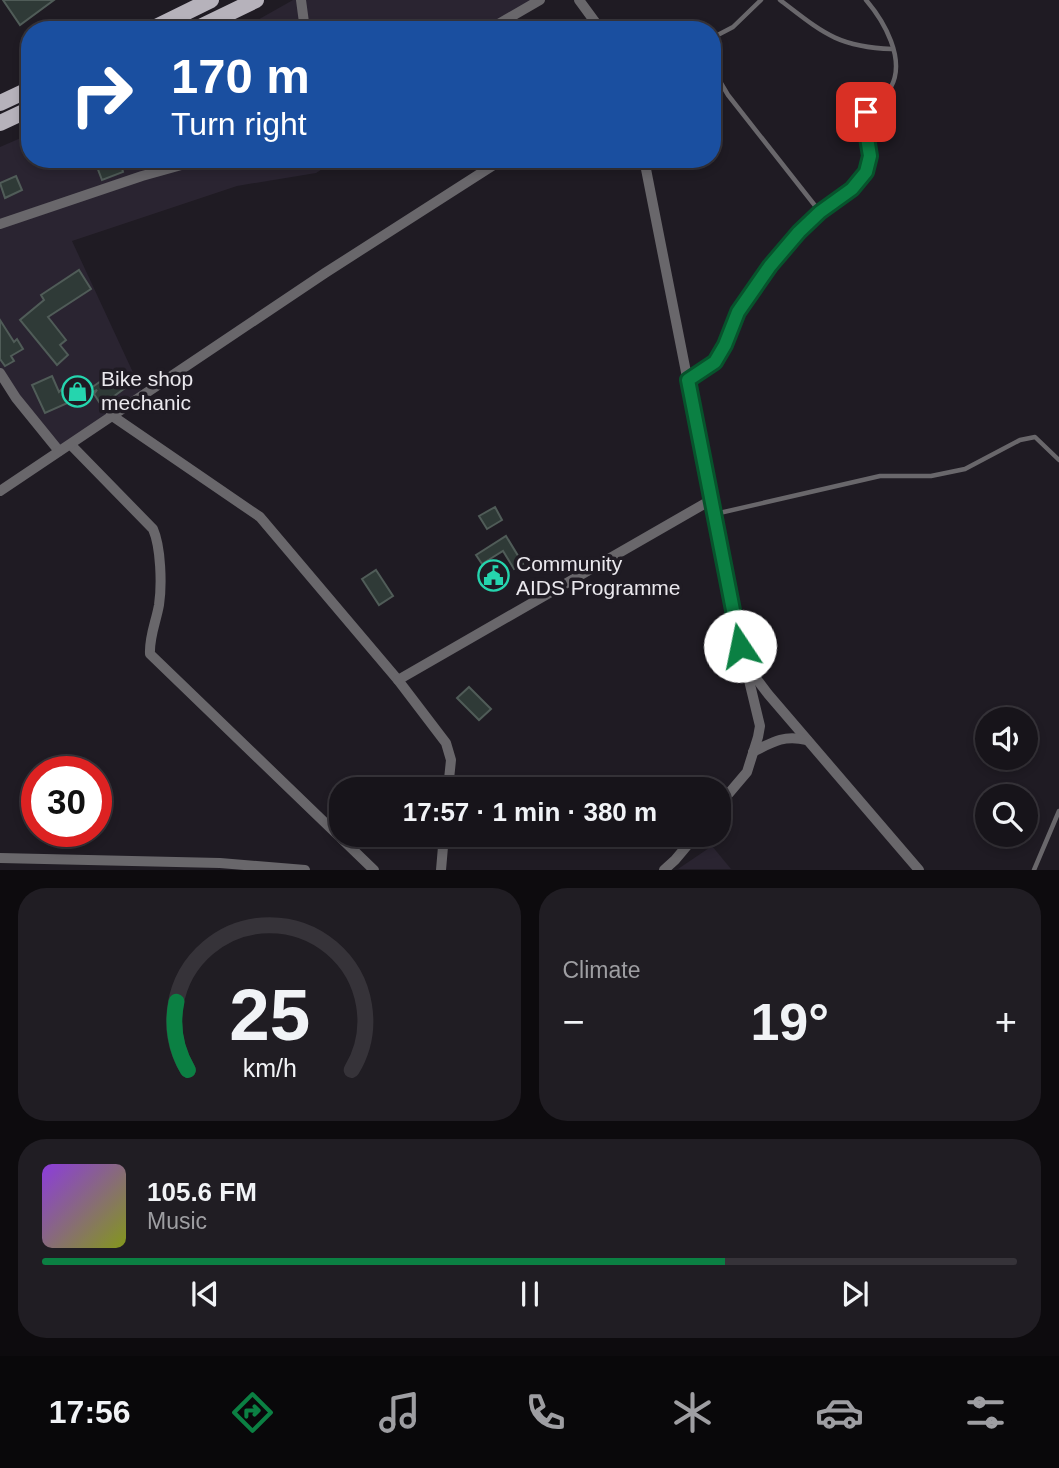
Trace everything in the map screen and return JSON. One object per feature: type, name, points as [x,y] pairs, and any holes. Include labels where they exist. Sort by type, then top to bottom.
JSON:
[{"type":"main road","points":[[168,21],[211,0]]},
{"type":"main road","points":[[213,21],[256,0]]},
{"type":"main road","points":[[0,103],[21,93]]},
{"type":"main road","points":[[0,124],[21,114]]},
{"type":"street","points":[[301,0],[304,21]]},
{"type":"street","points":[[504,21],[540,0]]},
{"type":"street","points":[[579,0],[594,21]]},
{"type":"street","points":[[0,224],[171,168]]},
{"type":"street","points":[[0,491],[325,273],[489,168]]},
{"type":"street","points":[[646,168],[711,500],[760,726],[747,772],[731,791]]},
{"type":"street","points":[[0,373],[16,398],[59,451]]},
{"type":"street","points":[[111,415],[252,510],[398,680],[450,751],[449,777]]},
{"type":"street","points":[[71,445],[153,528],[158,541],[160,603],[149,645],[150,654],[374,870]]},
{"type":"street","points":[[398,680],[711,500]]},
{"type":"street","points":[[746,665],[919,870]]},
{"type":"street","points":[[753,752],[772,741],[790,737],[808,741]]},
{"type":"street","points":[[441,870],[443,847]]},
{"type":"street","points":[[664,870],[686,847]]},
{"type":"street","points":[[0,858],[220,863],[304,870]]},
{"type":"lane","points":[[721,33],[733,27],[761,0]]},
{"type":"lane","points":[[780,0],[840,41],[864,48],[892,48]]},
{"type":"lane","points":[[688,380],[715,362],[738,312],[770,266],[799,232],[820,212],[852,189],[866,172],[870,156],[864,119],[866,112],[890,89],[895,77],[896,60],[877,12],[866,0]]},
{"type":"lane","points":[[721,83],[820,212]]},
{"type":"lane","points":[[714,514],[880,476],[931,476],[965,468],[1020,440],[1035,437],[1059,460]]},
{"type":"lane","points":[[1034,870],[1059,811]]},
{"type":"shaded area","points":[[293,0],[540,0],[504,21],[256,21]]},
{"type":"shaded area","points":[[21,138],[21,168],[324,168],[316,173],[237,186],[72,241],[143,394],[59,451],[0,373],[0,147]]},
{"type":"shaded area","points":[[713,847],[731,869],[678,869]]},
{"type":"building","points":[[3,0],[54,0],[25,21],[21,21],[20,25]]},
{"type":"building","points":[[97,168],[122,168],[123,172],[102,180]]},
{"type":"building","points":[[16,176],[22,190],[5,198],[0,183]]},
{"type":"building","points":[[79,270],[91,289],[48,317],[66,340],[60,345],[68,355],[57,365],[20,320],[44,300],[41,295]]},
{"type":"building","points":[[0,320],[14,342],[17,339],[23,349],[11,356],[14,361],[5,366],[0,359]]},
{"type":"building","points":[[114,372],[125,388],[113,397],[117,403],[105,411],[94,394],[97,390],[93,392],[91,388]]},
{"type":"building","points":[[52,376],[59,392],[73,378],[88,394],[45,413],[32,385]]},
{"type":"building","points":[[495,507],[502,520],[487,529],[479,516]]},
{"type":"building","points":[[506,536],[523,564],[514,569],[503,551],[482,564],[476,555]]},
{"type":"building","points":[[376,570],[393,596],[379,605],[362,579]]},
{"type":"building","points":[[469,687],[491,709],[479,720],[457,698]]},
{"type":"place","name":"Bike shop mechanic","points":[[78,391]]},
{"type":"place","name":"Community AIDS Programme","points":[[493,576]]},
{"type":"route","points":[[740,646],[688,380],[715,362],[738,312],[770,266],[799,232],[820,212],[852,189],[866,172],[870,156],[864,119],[866,112]]}]
